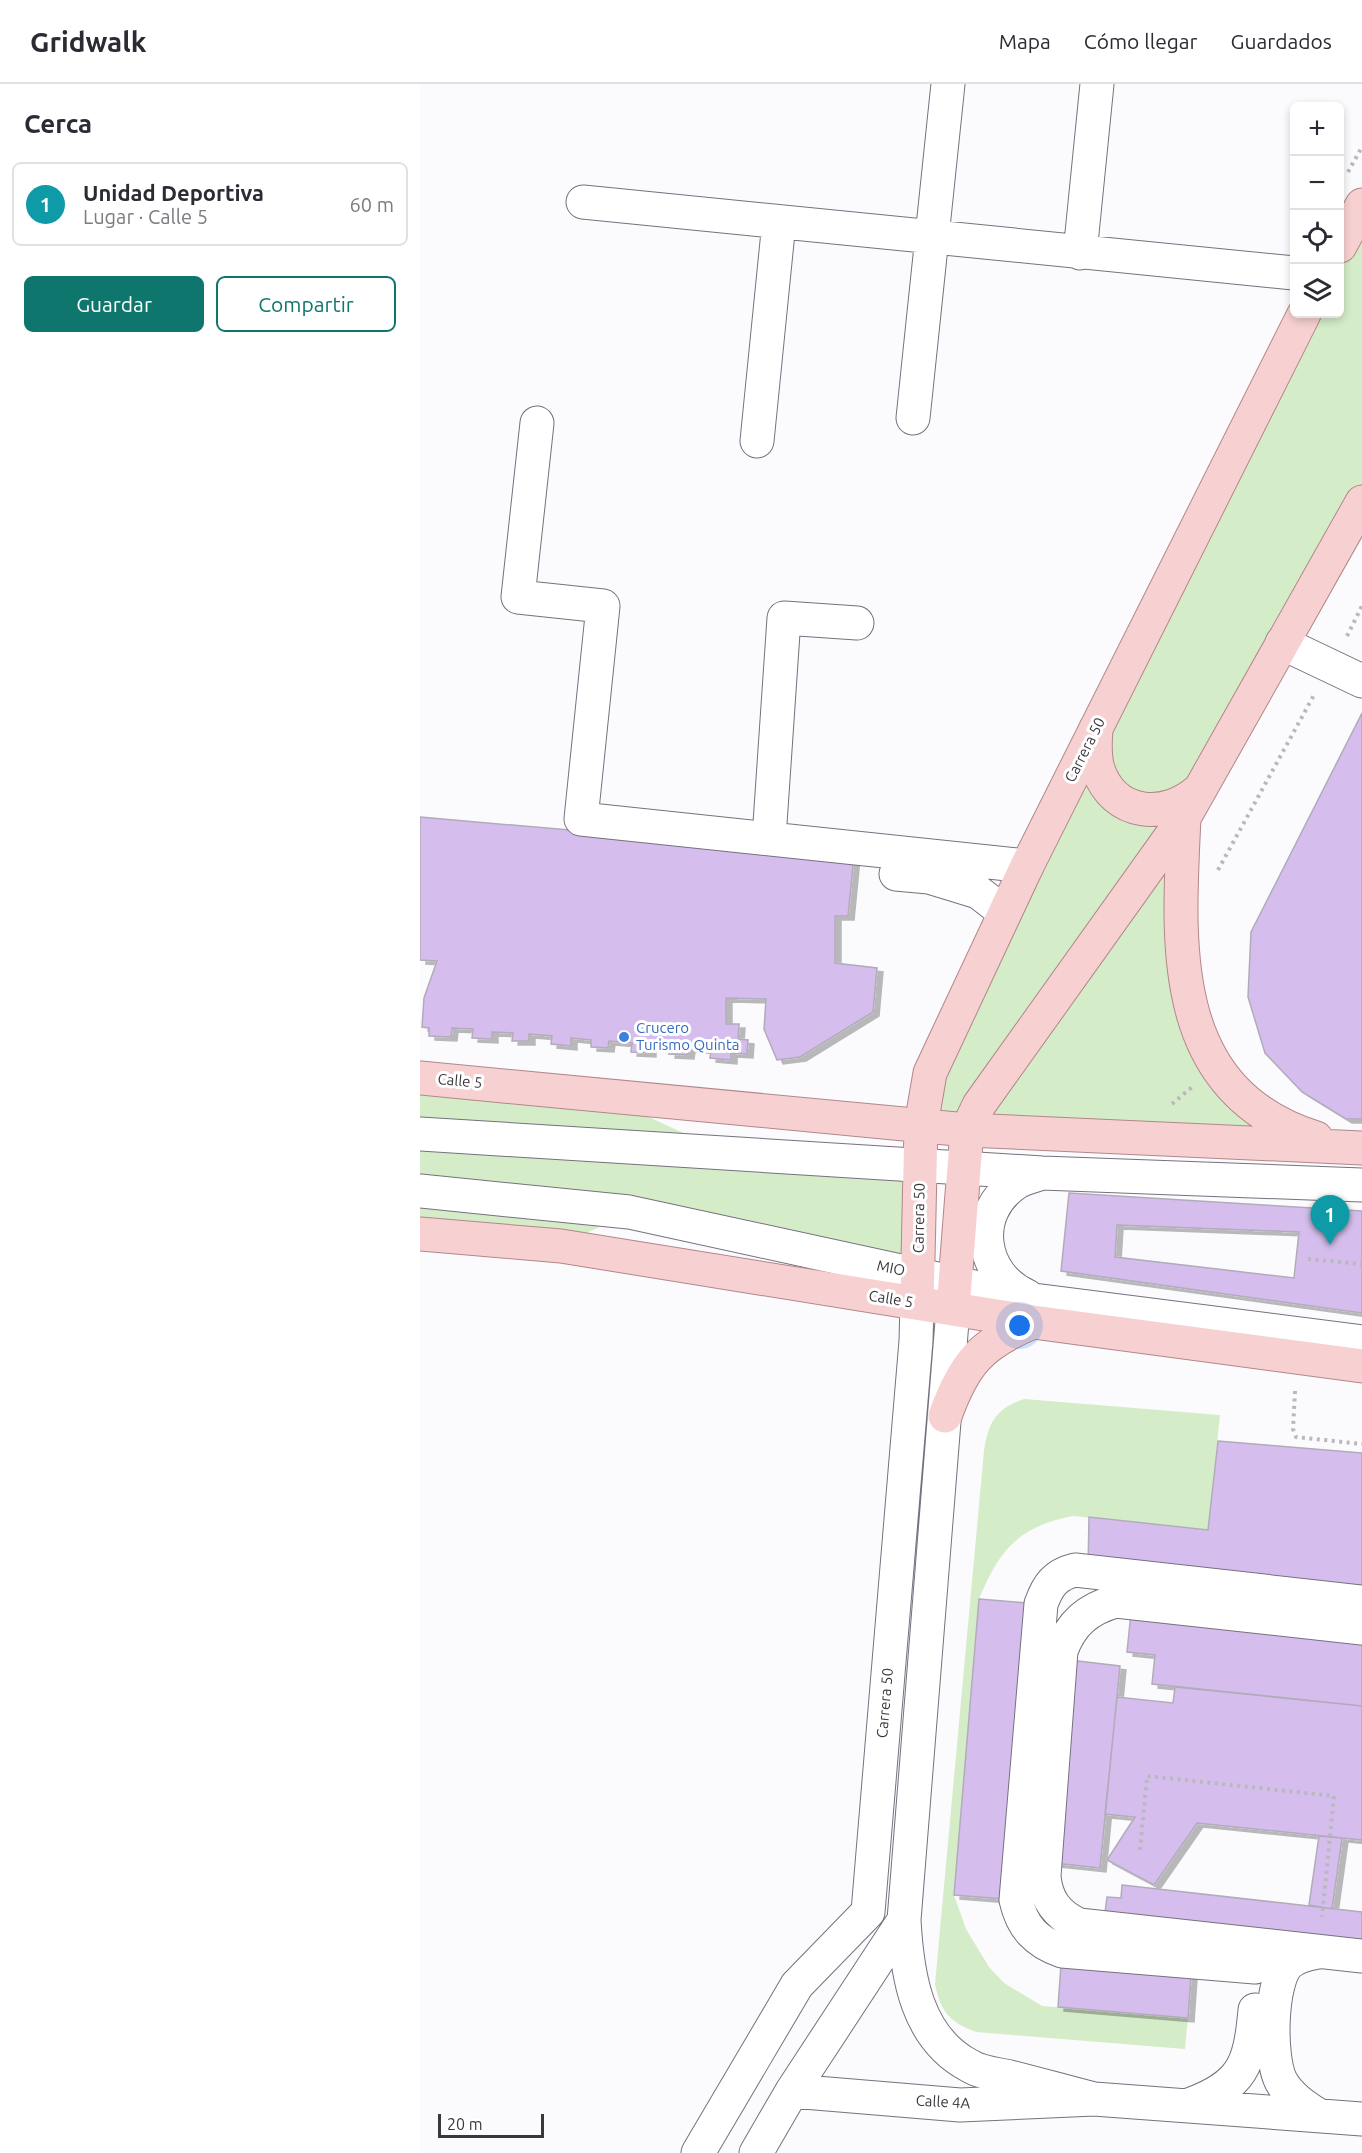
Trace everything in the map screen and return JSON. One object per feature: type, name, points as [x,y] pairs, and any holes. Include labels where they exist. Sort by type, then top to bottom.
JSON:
[{"type":"main road","points":[[1344,230],[1353,193]]},
{"type":"main road","name":"Carrera 50","points":[[917,1288],[921,1125],[923,1099],[930,1073],[1004,912],[1302,318]]},
{"type":"main road","points":[[954,1296],[967,1130],[979,1105],[1184,818],[1362,502]]},
{"type":"main road","points":[[1096,726],[1095,746],[1098,769],[1104,782],[1119,798],[1140,809],[1158,811],[1186,802],[1200,789]]},
{"type":"main road","points":[[1184,818],[1181,895],[1183,970],[1193,1021],[1208,1054],[1233,1088],[1264,1114],[1315,1138],[1362,1148]]},
{"type":"main road","name":"Calle 5","points":[[420,1077],[967,1130],[1362,1148]]},
{"type":"main road","name":"Calle 5","points":[[420,1234],[561,1246],[917,1288]]},
{"type":"main road","points":[[945,1416],[956,1384],[975,1357],[1033,1311],[1362,1366]]},
{"type":"street","points":[[914,418],[948,84]]},
{"type":"street","points":[[1080,253],[1097,84]]},
{"type":"street","points":[[583,202],[1290,273]]},
{"type":"street","points":[[757,441],[779,222]]},
{"type":"street","points":[[537,423],[518,597],[603,606],[581,819],[1027,866]]},
{"type":"street","points":[[769,838],[783,618],[857,623]]},
{"type":"street","points":[[1282,644],[1362,681]]},
{"type":"street","points":[[853,870],[939,880],[978,892],[1004,912]]},
{"type":"street","points":[[420,1134],[1042,1173],[1362,1185]]},
{"type":"street","points":[[1033,1311],[996,1273],[987,1251],[987,1228],[996,1202],[1016,1182],[1042,1173]]},
{"type":"street","name":"MIO","points":[[420,1191],[629,1212],[917,1288],[1033,1311],[1362,1342]]},
{"type":"street","name":"Carrera 50","points":[[698,2153],[797,1985],[868,1912],[916,1341],[917,1288]]},
{"type":"street","points":[[756,2153],[792,2091],[904,1920],[954,1296]]},
{"type":"street","points":[[1318,1952],[1294,1959],[1258,1960],[1062,1951],[1040,1941],[1024,1923],[1016,1900],[1041,1604],[1050,1583],[1066,1572],[1075,1570],[1362,1602]]},
{"type":"street","points":[[1362,1628],[1116,1602],[1087,1612],[1075,1624],[1065,1639],[1061,1651],[1045,1862],[1045,1888],[1049,1899],[1057,1911],[1079,1925],[1258,1960],[1362,1977]]},
{"type":"street","name":"Calle 4A","points":[[904,1920],[906,1960],[914,1993],[928,2024],[945,2050],[972,2068],[1094,2099]]},
{"type":"street","points":[[1258,1960],[1318,1952],[1362,1956]]},
{"type":"street","points":[[1189,2105],[1221,2091],[1244,2066],[1251,2050],[1258,1960]]},
{"type":"street","points":[[1258,1960],[1278,1984],[1272,2050],[1275,2066],[1291,2094],[1318,2115]]},
{"type":"street","name":"Calle 4A","points":[[792,2091],[960,2105],[1094,2099],[1362,2119]]},
{"type":"path","points":[[1353,193],[1362,147]]},
{"type":"path","points":[[1216,875],[1362,606]]},
{"type":"path","points":[[1308,1259],[1362,1264]]},
{"type":"path","points":[[1298,1357],[1293,1434],[1299,1438],[1362,1444]]},
{"type":"path","points":[[1140,1850],[1147,1776],[1334,1796],[1318,1952]]},
{"type":"green space","points":[[1362,205],[1362,502],[1184,818],[1200,1037],[1297,1131],[967,1130],[923,1099],[1302,318],[1344,318],[1344,239]]},
{"type":"green space","points":[[420,1078],[600,1094],[730,1155],[920,1165],[918,1273],[629,1212],[561,1246],[420,1234]]},
{"type":"green space","points":[[1024,1399],[1220,1415],[1208,1530],[1073,1516],[1038,1526],[1013,1543],[1003,1554],[979,1599],[954,1895],[966,1929],[989,1967],[1004,1983],[1042,2006],[1188,2018],[1185,2049],[976,2032],[953,2020],[943,2009],[937,1994],[935,1984],[984,1451],[988,1432],[995,1418],[1006,1407]]},
{"type":"building","points":[[1362,713],[1362,1119],[1346,1119],[1302,1092],[1265,1053],[1248,997],[1251,932]]},
{"type":"building","points":[[420,817],[854,855],[848,916],[835,916],[835,963],[877,968],[873,1012],[800,1057],[777,1060],[764,1029],[766,999],[726,998],[726,1024],[739,1024],[738,1039],[748,1040],[747,1054],[731,1053],[731,1060],[710,1058],[711,1050],[689,1048],[688,1055],[669,1054],[670,1046],[650,1044],[650,1053],[631,1052],[632,1043],[609,1041],[608,1048],[591,1047],[591,1040],[571,1038],[571,1046],[551,1044],[552,1036],[529,1034],[529,1041],[512,1041],[513,1033],[492,1032],[492,1039],[472,1038],[473,1029],[452,1028],[451,1037],[429,1036],[429,1028],[422,1027],[424,998],[437,961],[420,960]]},
{"type":"building","points":[[1069,1193],[1362,1211],[1362,1313],[1061,1271]],"holes":[[[1117,1225],[1299,1232],[1294,1278],[1115,1257]]]},
{"type":"building","points":[[1218,1441],[1362,1453],[1362,1602],[1088,1570],[1089,1517],[1208,1530]]},
{"type":"building","points":[[979,1599],[1041,1604],[1016,1900],[954,1895]]},
{"type":"building","points":[[1132,1603],[1362,1628],[1362,1706],[1152,1684],[1155,1655],[1127,1652]]},
{"type":"building","points":[[1061,1659],[1120,1666],[1100,1868],[1045,1862]]},
{"type":"building","points":[[1175,1687],[1362,1706],[1362,1840],[1197,1823],[1154,1885],[1107,1860],[1135,1817],[1105,1814],[1117,1697],[1173,1703]]},
{"type":"building","points":[[1319,1836],[1342,1838],[1332,1909],[1309,1905]]},
{"type":"building","points":[[1122,1885],[1362,1912],[1362,1956],[1103,1928],[1107,1897],[1121,1898]]},
{"type":"building","points":[[1062,1951],[1192,1961],[1188,2018],[1058,2007]]},
{"type":"place","name":"Crucero Turismo Quinta","points":[[624,1037]]},
{"type":"place","name":"Unidad Deportiva","points":[[1330,1245]]}]
